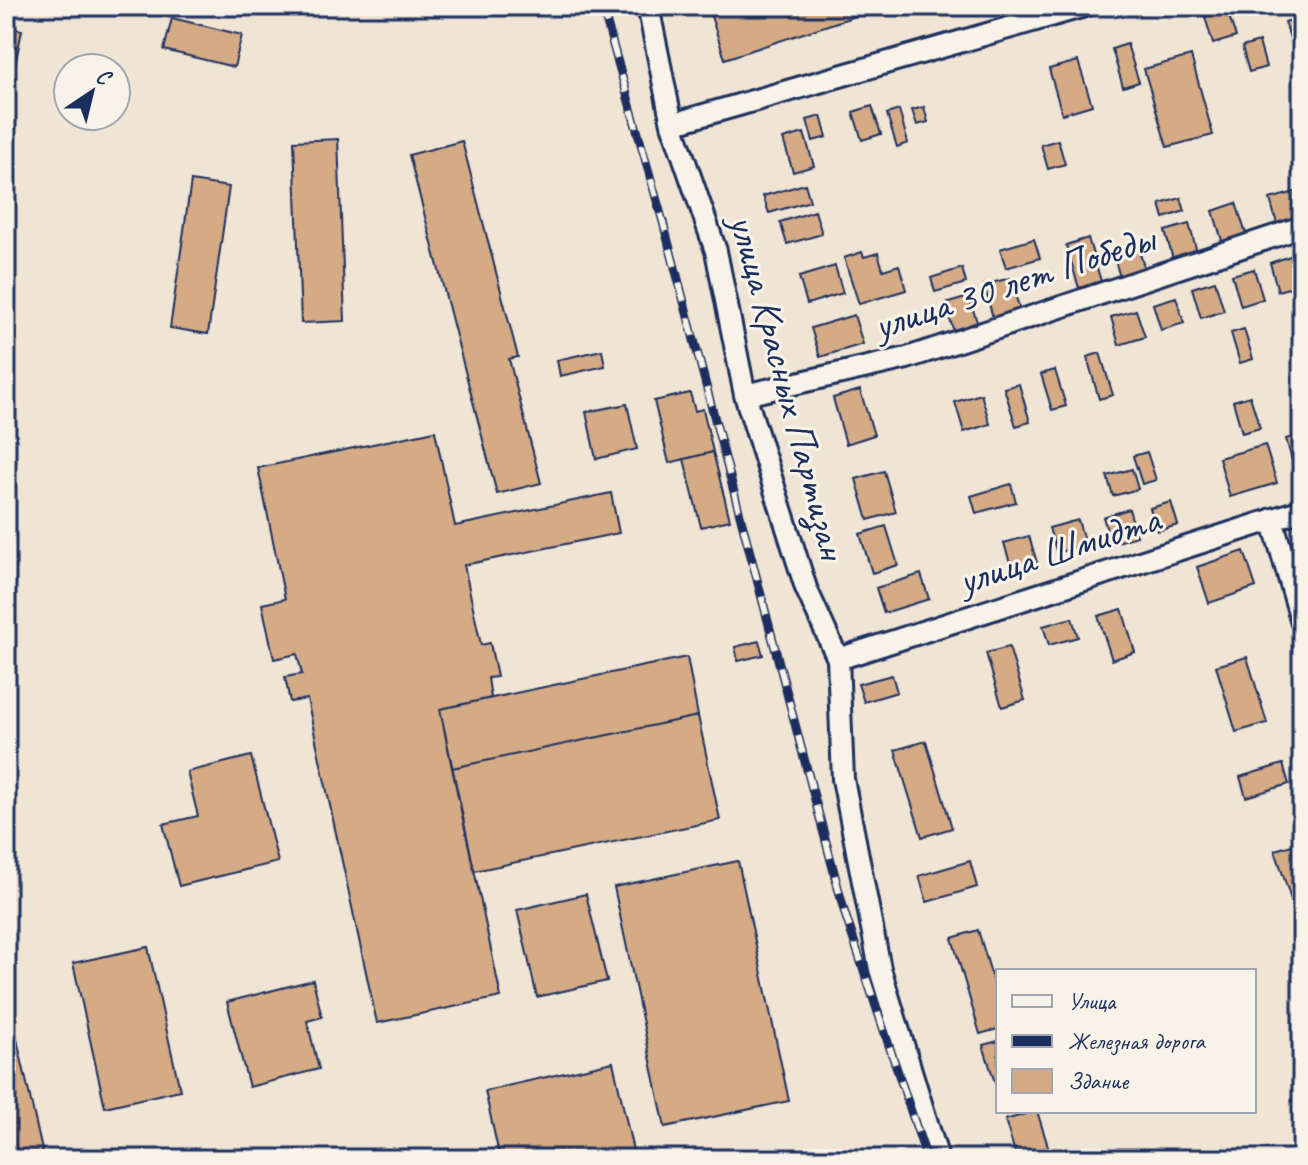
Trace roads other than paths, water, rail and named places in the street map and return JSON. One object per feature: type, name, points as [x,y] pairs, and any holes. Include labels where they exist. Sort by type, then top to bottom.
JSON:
[{"type":"street","name":"улица Красных Партизан","points":[[648,6],[672,124],[716,251],[745,395],[806,588],[838,659],[843,779],[877,954],[938,1159]]},
{"type":"street","points":[[672,124],[1085,6]]},
{"type":"street","name":"улица 30 лет Победы","points":[[745,395],[907,358],[1302,227]]},
{"type":"street","name":"улица Шмидта","points":[[838,659],[1302,510]]},
{"type":"street","points":[[1272,519],[1302,623]]},
{"type":"railway","points":[[602,6],[663,222],[845,914],[927,1159]]}]
